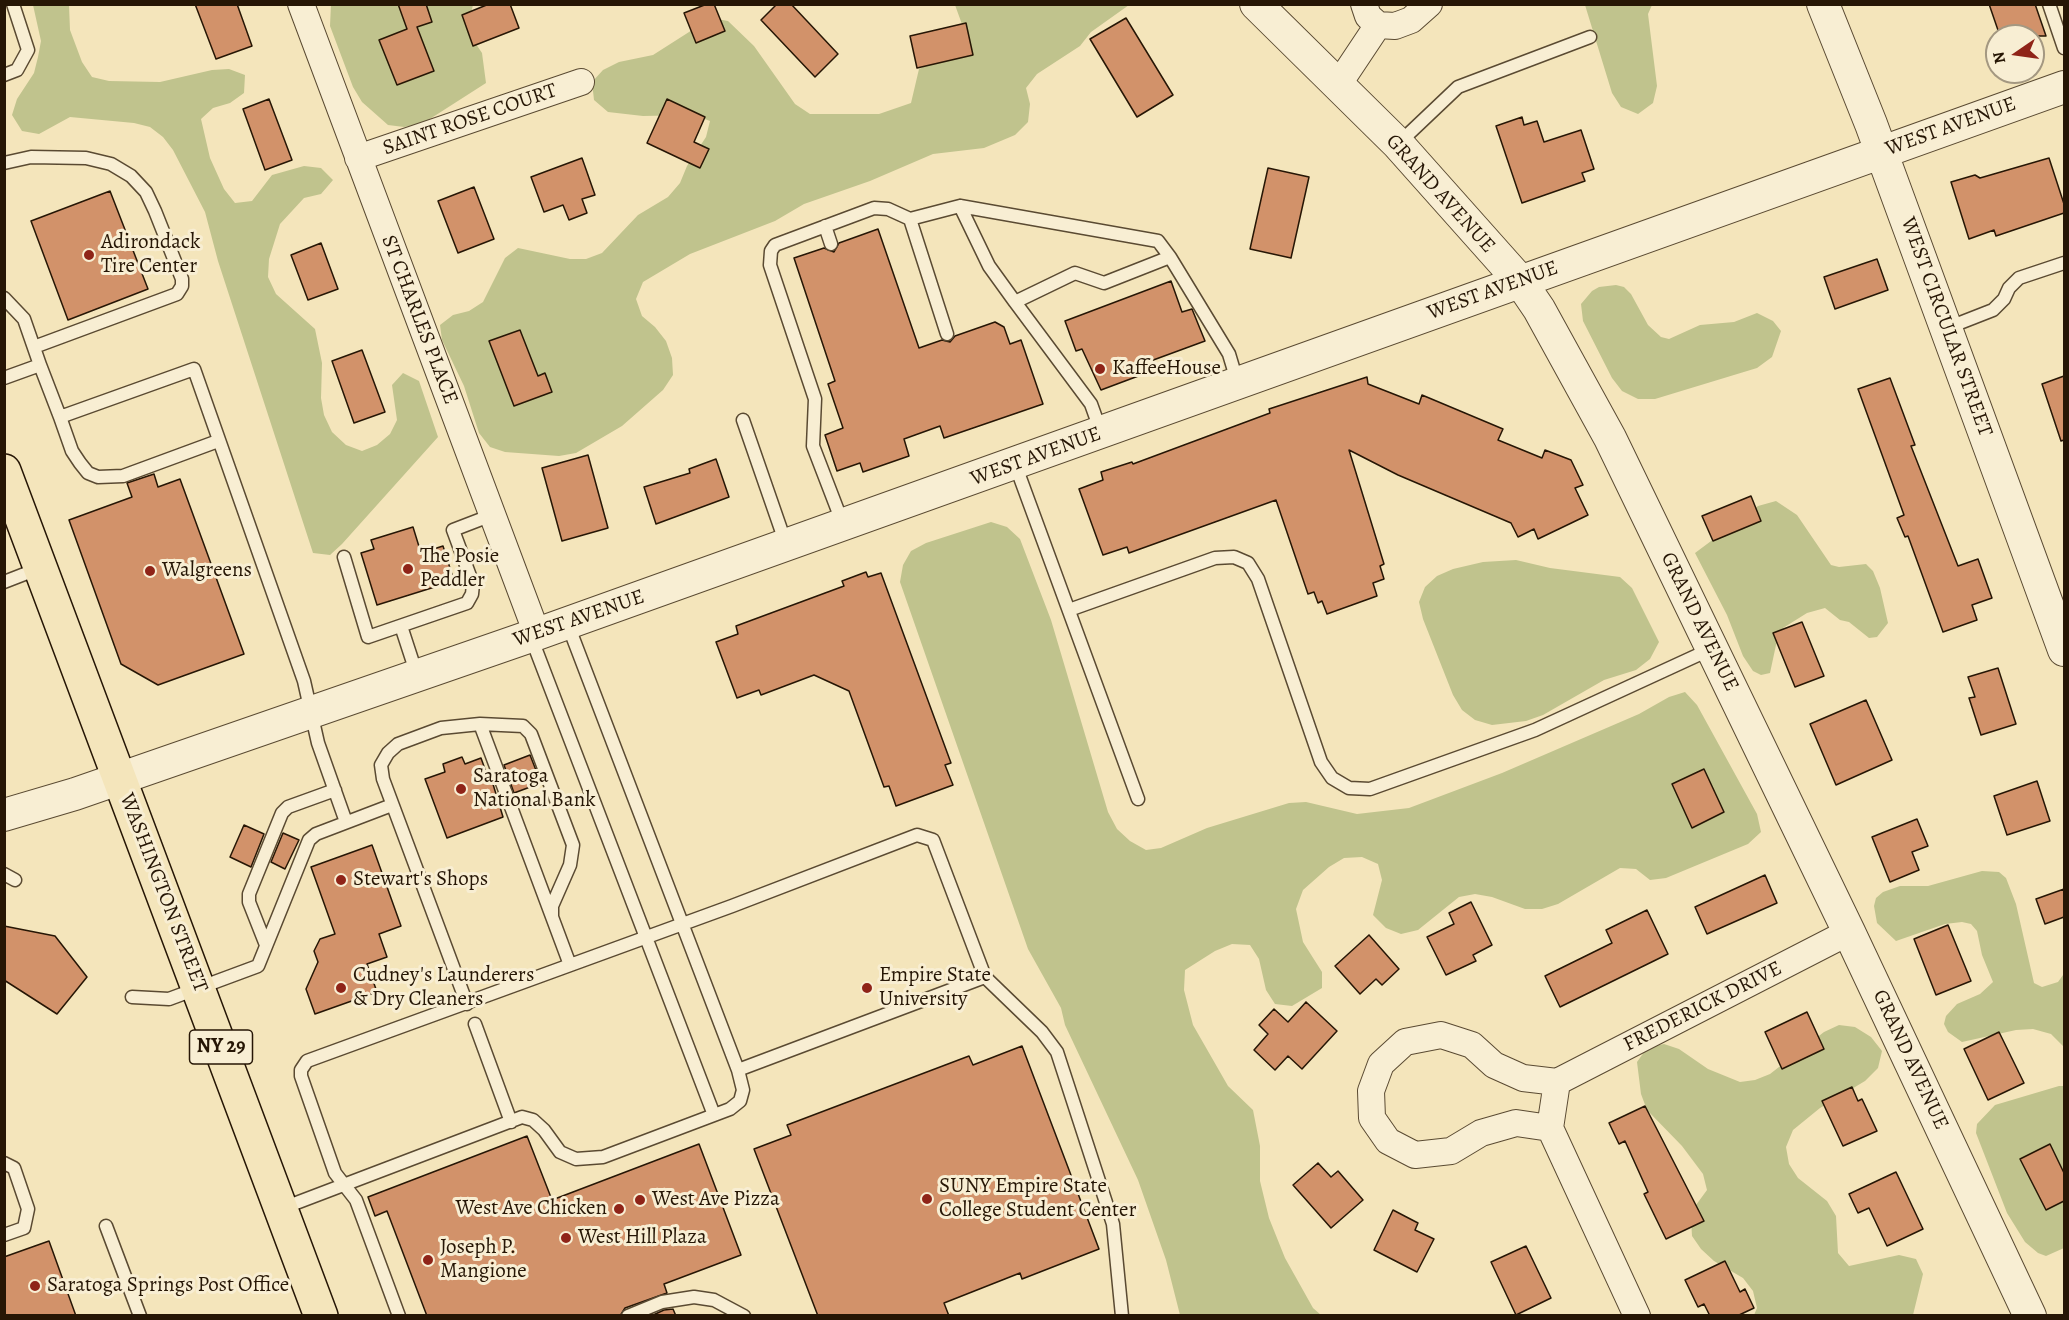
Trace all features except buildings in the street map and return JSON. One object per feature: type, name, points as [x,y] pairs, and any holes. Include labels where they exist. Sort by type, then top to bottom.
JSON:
[{"type":"highway","name":"WASHINGTON STREET","points":[[4,471],[321,1316]]},
{"type":"street","name":"ST CHARLES PLACE","points":[[301,4],[492,515],[534,635]]},
{"type":"street","name":"GRAND AVENUE","points":[[1256,4],[1398,144],[1520,281],[1539,309],[1610,438],[1849,932],[2030,1316]]},
{"type":"street","points":[[1338,85],[1371,15],[1395,26],[1411,20],[1429,4]]},
{"type":"street","name":"WEST CIRCULAR STREET","points":[[1823,4],[1881,152],[2064,650]]},
{"type":"street","name":"SAINT ROSE COURT","points":[[358,158],[581,82]]},
{"type":"street","name":"WEST AVENUE","points":[[4,815],[120,778],[567,624],[1239,385],[1520,281],[2064,87]]},
{"type":"street","name":"FREDERICK DRIVE","points":[[1557,1082],[1849,932]]},
{"type":"street","points":[[1550,1128],[1516,1123],[1481,1132],[1451,1151],[1415,1155],[1388,1141],[1372,1118],[1371,1091],[1381,1064],[1406,1042],[1441,1035],[1472,1045],[1494,1065],[1523,1078],[1557,1082],[1550,1128],[1637,1316]]},
{"type":"lane","points":[[4,75],[17,70],[28,50],[13,4]]},
{"type":"lane","points":[[2049,4],[2064,48]]},
{"type":"lane","points":[[1398,144],[1458,87],[1590,37]]},
{"type":"lane","points":[[4,164],[31,157],[86,158],[111,164],[131,176],[146,192],[182,279],[182,286],[177,294],[34,347]]},
{"type":"lane","points":[[960,206],[989,266],[1091,404],[1101,434]]},
{"type":"lane","points":[[843,525],[813,446],[815,399],[769,258],[775,245],[782,241],[874,208],[888,209],[909,219],[960,206],[1158,241],[1229,354],[1239,385]]},
{"type":"lane","points":[[909,219],[947,334]]},
{"type":"lane","points":[[825,226],[831,244]]},
{"type":"lane","points":[[1016,302],[1075,273],[1104,283],[1170,257]]},
{"type":"lane","points":[[1946,328],[1994,310],[2004,299],[2009,288],[2019,279],[2064,263]]},
{"type":"lane","points":[[4,298],[24,319],[72,451],[88,473],[108,479],[123,476],[218,441]]},
{"type":"lane","points":[[4,378],[40,364]]},
{"type":"lane","points":[[60,417],[194,369],[304,681],[318,743],[346,822]]},
{"type":"lane","points":[[743,420],[786,545]]},
{"type":"lane","points":[[1015,464],[1138,799]]},
{"type":"lane","points":[[344,557],[368,637],[467,603],[473,584],[453,530],[492,515]]},
{"type":"lane","points":[[1069,610],[1215,558],[1234,557],[1248,563],[1258,579],[1321,762],[1332,778],[1349,788],[1371,789],[1535,730],[1712,649]]},
{"type":"lane","points":[[4,582],[41,567]]},
{"type":"lane","points":[[281,1209],[522,1117],[533,1120],[560,1152],[576,1159],[603,1157],[714,1115],[740,1101],[743,1090],[738,1070],[567,624]]},
{"type":"lane","points":[[401,626],[418,676]]},
{"type":"lane","points":[[534,635],[714,1115]]},
{"type":"lane","points":[[480,724],[570,965]]},
{"type":"lane","points":[[467,1004],[382,779],[381,765],[387,753],[398,744],[441,728],[480,724],[523,726],[531,734],[568,829],[573,856],[552,906],[552,916]]},
{"type":"lane","points":[[266,945],[249,902],[249,894],[282,813],[288,807],[335,790]]},
{"type":"lane","points":[[132,997],[169,999],[258,966],[309,840],[316,834],[392,805]]},
{"type":"lane","points":[[399,1316],[356,1200],[335,1173],[301,1076],[303,1065],[307,1061],[467,1004],[917,835],[933,840],[985,977],[1042,1032],[1057,1052],[1113,1224],[1122,1316]]},
{"type":"lane","points":[[738,1070],[985,977]]},
{"type":"lane","points":[[475,1024],[510,1122]]},
{"type":"lane","points":[[4,1162],[14,1168],[28,1209],[24,1228],[4,1236]]},
{"type":"lane","points":[[106,1226],[140,1316]]},
{"type":"lane","points":[[628,1316],[662,1302],[694,1297],[714,1300],[744,1316]]},
{"type":"green space","points":[[331,4],[473,5],[469,21],[472,38],[482,53],[486,83],[422,124],[404,127],[388,125],[362,102],[353,87],[330,26]]},
{"type":"green space","points":[[33,5],[69,5],[70,30],[82,62],[92,77],[109,81],[160,82],[212,70],[229,69],[245,75],[244,93],[230,103],[213,108],[201,119],[210,158],[224,189],[235,203],[252,201],[272,175],[304,166],[321,168],[333,180],[321,194],[304,198],[280,224],[269,259],[268,277],[276,294],[315,329],[322,363],[321,398],[324,415],[332,432],[346,445],[362,451],[377,445],[390,434],[397,420],[392,385],[403,373],[419,381],[438,437],[330,555],[313,553],[218,261],[205,212],[173,150],[163,137],[150,127],[134,123],[70,117],[39,134],[22,131],[12,115],[17,99],[34,73],[38,57],[41,41]]},
{"type":"green space","points":[[955,5],[1129,5],[1091,32],[1080,46],[1037,74],[1026,88],[1030,104],[1028,122],[1015,135],[984,148],[933,154],[870,181],[804,204],[775,221],[690,254],[643,282],[636,299],[642,316],[666,341],[672,358],[673,375],[663,390],[622,426],[576,453],[559,456],[505,452],[490,447],[479,433],[464,386],[442,340],[440,325],[453,315],[469,311],[483,302],[505,258],[518,248],[570,259],[586,259],[602,253],[638,215],[668,197],[680,183],[687,166],[706,137],[710,121],[694,115],[643,116],[608,112],[594,100],[592,82],[603,70],[619,62],[653,55],[711,18],[728,21],[754,46],[795,104],[810,114],[879,114],[911,103],[919,69],[935,61],[963,27]]},
{"type":"green space","points":[[1585,5],[1652,5],[1648,14],[1657,86],[1653,103],[1638,114],[1621,107],[1612,93]]},
{"type":"green space","points":[[1616,285],[1624,287],[1631,294],[1648,325],[1661,337],[1669,339],[1700,325],[1734,322],[1757,313],[1773,321],[1781,331],[1772,357],[1757,368],[1655,399],[1638,399],[1622,391],[1612,378],[1583,321],[1581,304],[1592,291],[1599,287]]},
{"type":"green space","points":[[1776,501],[1797,515],[1831,565],[1839,567],[1866,564],[1873,571],[1880,588],[1888,623],[1877,637],[1869,638],[1849,622],[1840,620],[1825,608],[1807,613],[1783,628],[1776,645],[1770,673],[1761,675],[1753,671],[1743,656],[1727,615],[1695,553],[1758,506]]},
{"type":"green space","points":[[991,522],[1007,527],[1020,539],[1051,620],[1108,812],[1117,829],[1130,841],[1146,850],[1161,848],[1207,828],[1289,803],[1306,802],[1357,814],[1409,808],[1502,773],[1639,714],[1669,697],[1685,692],[1697,705],[1757,814],[1761,832],[1748,844],[1666,878],[1650,880],[1636,869],[1620,868],[1558,904],[1542,909],[1525,909],[1492,897],[1475,894],[1459,897],[1418,930],[1401,934],[1386,928],[1373,915],[1382,880],[1378,864],[1362,857],[1344,858],[1329,867],[1303,890],[1296,909],[1303,942],[1322,972],[1322,988],[1292,1006],[1275,1004],[1266,990],[1259,959],[1250,945],[1232,944],[1215,951],[1185,970],[1184,990],[1193,1025],[1228,1086],[1253,1110],[1260,1146],[1260,1181],[1269,1218],[1285,1258],[1313,1308],[1321,1315],[1180,1315],[1166,1260],[1138,1180],[1065,1025],[1061,1008],[1028,949],[900,582],[903,565],[911,551],[926,543]]},
{"type":"green space","points":[[1516,560],[1550,568],[1620,577],[1632,588],[1659,642],[1650,659],[1636,670],[1604,680],[1543,715],[1526,721],[1492,725],[1475,720],[1462,710],[1453,695],[1423,619],[1419,602],[1425,587],[1437,576],[1453,569],[1483,562]]},
{"type":"green space","points":[[1982,871],[1999,872],[2006,878],[2016,904],[2034,983],[2042,987],[2058,982],[2063,975],[2064,955],[2064,1047],[2051,1034],[2033,1029],[2016,1030],[1962,1042],[1948,1032],[1944,1024],[1946,1016],[1957,1004],[1980,994],[1993,982],[1982,955],[1977,931],[1971,924],[1962,922],[1945,924],[1896,941],[1877,923],[1874,906],[1876,898],[1883,892],[1900,886],[1928,886]]},
{"type":"green space","points":[[1839,1025],[1855,1027],[1871,1037],[1882,1051],[1878,1068],[1865,1081],[1820,1108],[1793,1130],[1786,1147],[1789,1164],[1798,1178],[1827,1201],[1836,1216],[1838,1253],[1849,1266],[1899,1255],[1916,1259],[1923,1274],[1913,1315],[1754,1315],[1757,1308],[1753,1291],[1743,1278],[1714,1261],[1701,1249],[1692,1236],[1691,1219],[1696,1205],[1707,1190],[1703,1174],[1682,1146],[1647,1110],[1641,1094],[1637,1062],[1647,1048],[1664,1044],[1679,1049],[1708,1069],[1740,1082],[1755,1080],[1770,1074],[1824,1032]]},
{"type":"green space","points":[[2064,1086],[2064,1248],[2046,1256],[2038,1253],[2025,1242],[2007,1213],[1976,1133],[1977,1124],[1995,1105]]},
{"type":"place","name":"Adirondack Tire Center","points":[[89,255]]},
{"type":"place","name":"KaffeeHouse","points":[[1100,369]]},
{"type":"place","name":"The Posie Peddler","points":[[408,569]]},
{"type":"place","name":"Walgreens","points":[[150,571]]},
{"type":"place","name":"Saratoga National Bank","points":[[461,789]]},
{"type":"place","name":"Stewart's Shops","points":[[341,880]]},
{"type":"place","name":"Cudney's Launderers & Dry Cleaners","points":[[341,988]]},
{"type":"place","name":"Empire State University","points":[[867,988]]},
{"type":"place","name":"SUNY Empire State College Student Center","points":[[927,1199]]},
{"type":"place","name":"West Ave Pizza","points":[[640,1200]]},
{"type":"place","name":"West Ave Chicken","points":[[619,1209]]},
{"type":"place","name":"West Hill Plaza","points":[[566,1238]]},
{"type":"place","name":"Joseph P. Mangione","points":[[428,1260]]},
{"type":"place","name":"Saratoga Springs Post Office","points":[[35,1286]]}]
